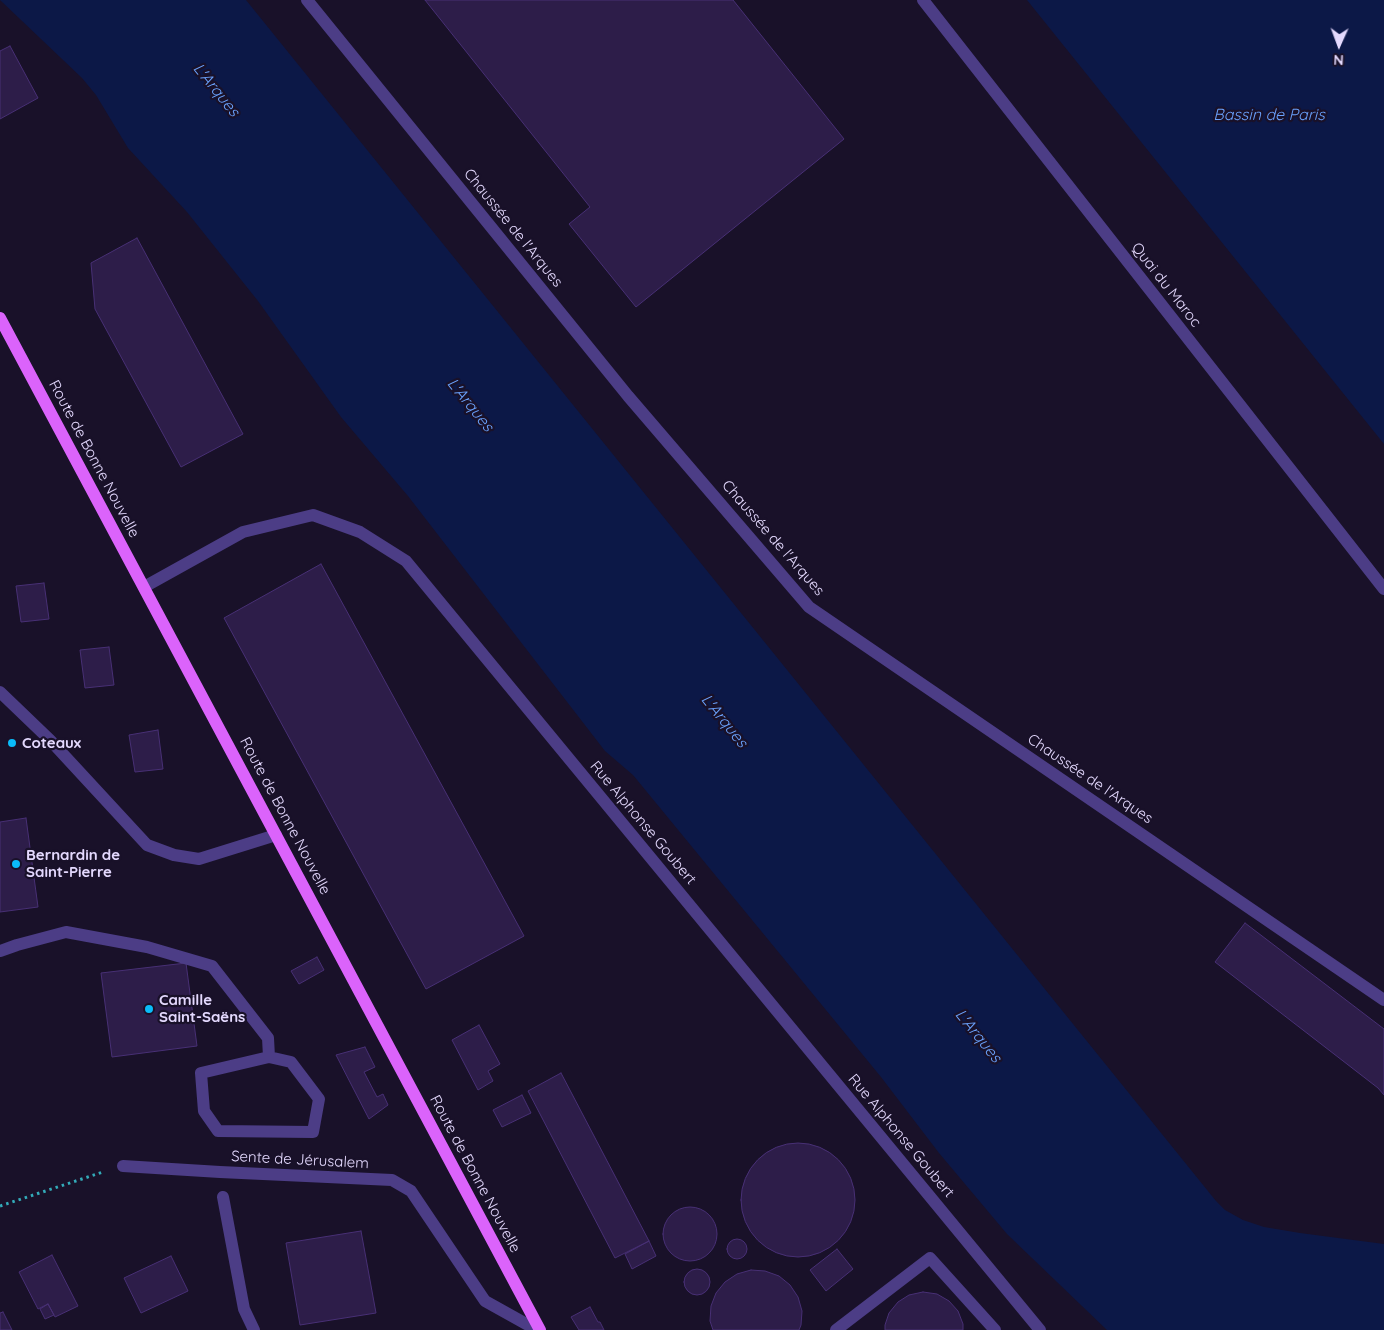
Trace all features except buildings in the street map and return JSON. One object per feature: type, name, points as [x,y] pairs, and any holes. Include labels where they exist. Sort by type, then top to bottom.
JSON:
[{"type":"main road","name":"Route de Bonne Nouvelle","points":[[0,318],[540,1330]]},
{"type":"street","name":"Chaussée de l'Arques","points":[[307,0],[628,396],[810,607],[1384,1000]]},
{"type":"street","name":"Quai du Maroc","points":[[923,0],[1384,590]]},
{"type":"street","name":"Rue Alphonse Goubert","points":[[144,587],[243,532],[313,515],[360,532],[406,561],[1040,1330]]},
{"type":"street","points":[[0,692],[50,740],[147,845],[174,854],[198,859],[276,835]]},
{"type":"street","points":[[0,951],[66,932],[147,947],[212,966],[268,1038],[269,1057]]},
{"type":"street","points":[[269,1057],[290,1062],[319,1099],[313,1132],[218,1131],[204,1110],[201,1073],[269,1057]]},
{"type":"street","name":"Sente de Jérusalem","points":[[123,1166],[392,1180],[411,1192],[485,1301],[536,1330]]},
{"type":"street","points":[[222,1197],[244,1309],[254,1330]]},
{"type":"street","points":[[836,1330],[930,1258],[995,1330]]},
{"type":"path","points":[[0,1206],[123,1166]]},
{"type":"water","name":"L'Arques","points":[[0,0],[246,0],[1216,1201],[1225,1210],[1243,1220],[1264,1227],[1384,1244],[1384,1330],[1107,1330],[1007,1234],[939,1153],[881,1077],[633,775],[605,751],[408,496],[341,417],[258,301],[187,212],[128,148],[96,95],[82,78]]},
{"type":"water","name":"Bassin de Paris","points":[[1027,0],[1384,0],[1384,444]]},
{"type":"place","name":"Coteaux","points":[[12,743]]},
{"type":"place","name":"Bernardin de Saint-Pierre","points":[[16,864]]},
{"type":"place","name":"Camille Saint-Saëns","points":[[149,1009]]}]
